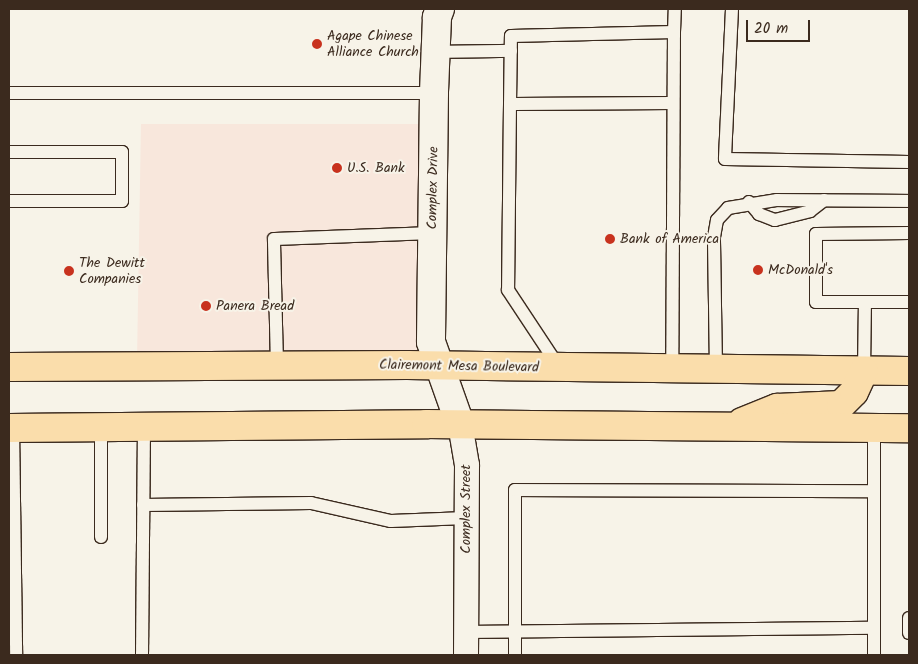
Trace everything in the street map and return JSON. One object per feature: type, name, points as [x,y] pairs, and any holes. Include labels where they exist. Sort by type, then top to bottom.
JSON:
[{"type":"main road","name":"Clairemont Mesa Boulevard","points":[[9,368],[277,365],[909,371]]},
{"type":"main road","points":[[731,427],[777,408],[840,405],[854,392],[864,370]]},
{"type":"main road","points":[[11,428],[460,424],[909,428]]},
{"type":"street","name":"Complex Drive","points":[[439,366],[431,342],[434,93],[440,9]]},
{"type":"street","name":"Complex Street","points":[[439,366],[460,424],[467,466],[466,655]]},
{"type":"lane","points":[[672,368],[672,103],[675,9]]},
{"type":"lane","points":[[732,9],[726,159],[909,162]]},
{"type":"lane","points":[[559,367],[508,290],[511,36],[674,32]]},
{"type":"lane","points":[[436,52],[511,51]]},
{"type":"lane","points":[[9,93],[434,93]]},
{"type":"lane","points":[[510,104],[672,103]]},
{"type":"lane","points":[[9,152],[122,152],[122,201],[9,201]]},
{"type":"lane","points":[[716,369],[714,237],[717,220],[728,208],[749,202],[824,200],[909,201]]},
{"type":"lane","points":[[749,202],[760,214],[775,220],[810,212],[824,200]]},
{"type":"lane","points":[[277,365],[274,239],[433,233]]},
{"type":"lane","points":[[909,233],[816,234],[816,302],[909,302]]},
{"type":"lane","points":[[864,370],[865,302]]},
{"type":"lane","points":[[101,427],[101,537]]},
{"type":"lane","points":[[142,655],[144,427]]},
{"type":"lane","points":[[11,428],[16,655]]},
{"type":"lane","points":[[874,428],[874,655]]},
{"type":"lane","points":[[515,655],[515,490],[874,491]]},
{"type":"lane","points":[[143,505],[311,503],[391,521],[466,518]]},
{"type":"lane","points":[[909,618],[909,633]]},
{"type":"lane","points":[[466,632],[874,628]]},
{"type":"shaded area","points":[[141,124],[426,124],[421,358],[137,360]]},
{"type":"place","name":"Agape Chinese Alliance Church","points":[[317,44]]},
{"type":"place","name":"U.S. Bank","points":[[337,168]]},
{"type":"place","name":"Bank of America","points":[[610,239]]},
{"type":"place","name":"McDonald's","points":[[758,270]]},
{"type":"place","name":"The Dewitt Companies","points":[[69,271]]},
{"type":"place","name":"Panera Bread","points":[[206,306]]}]
